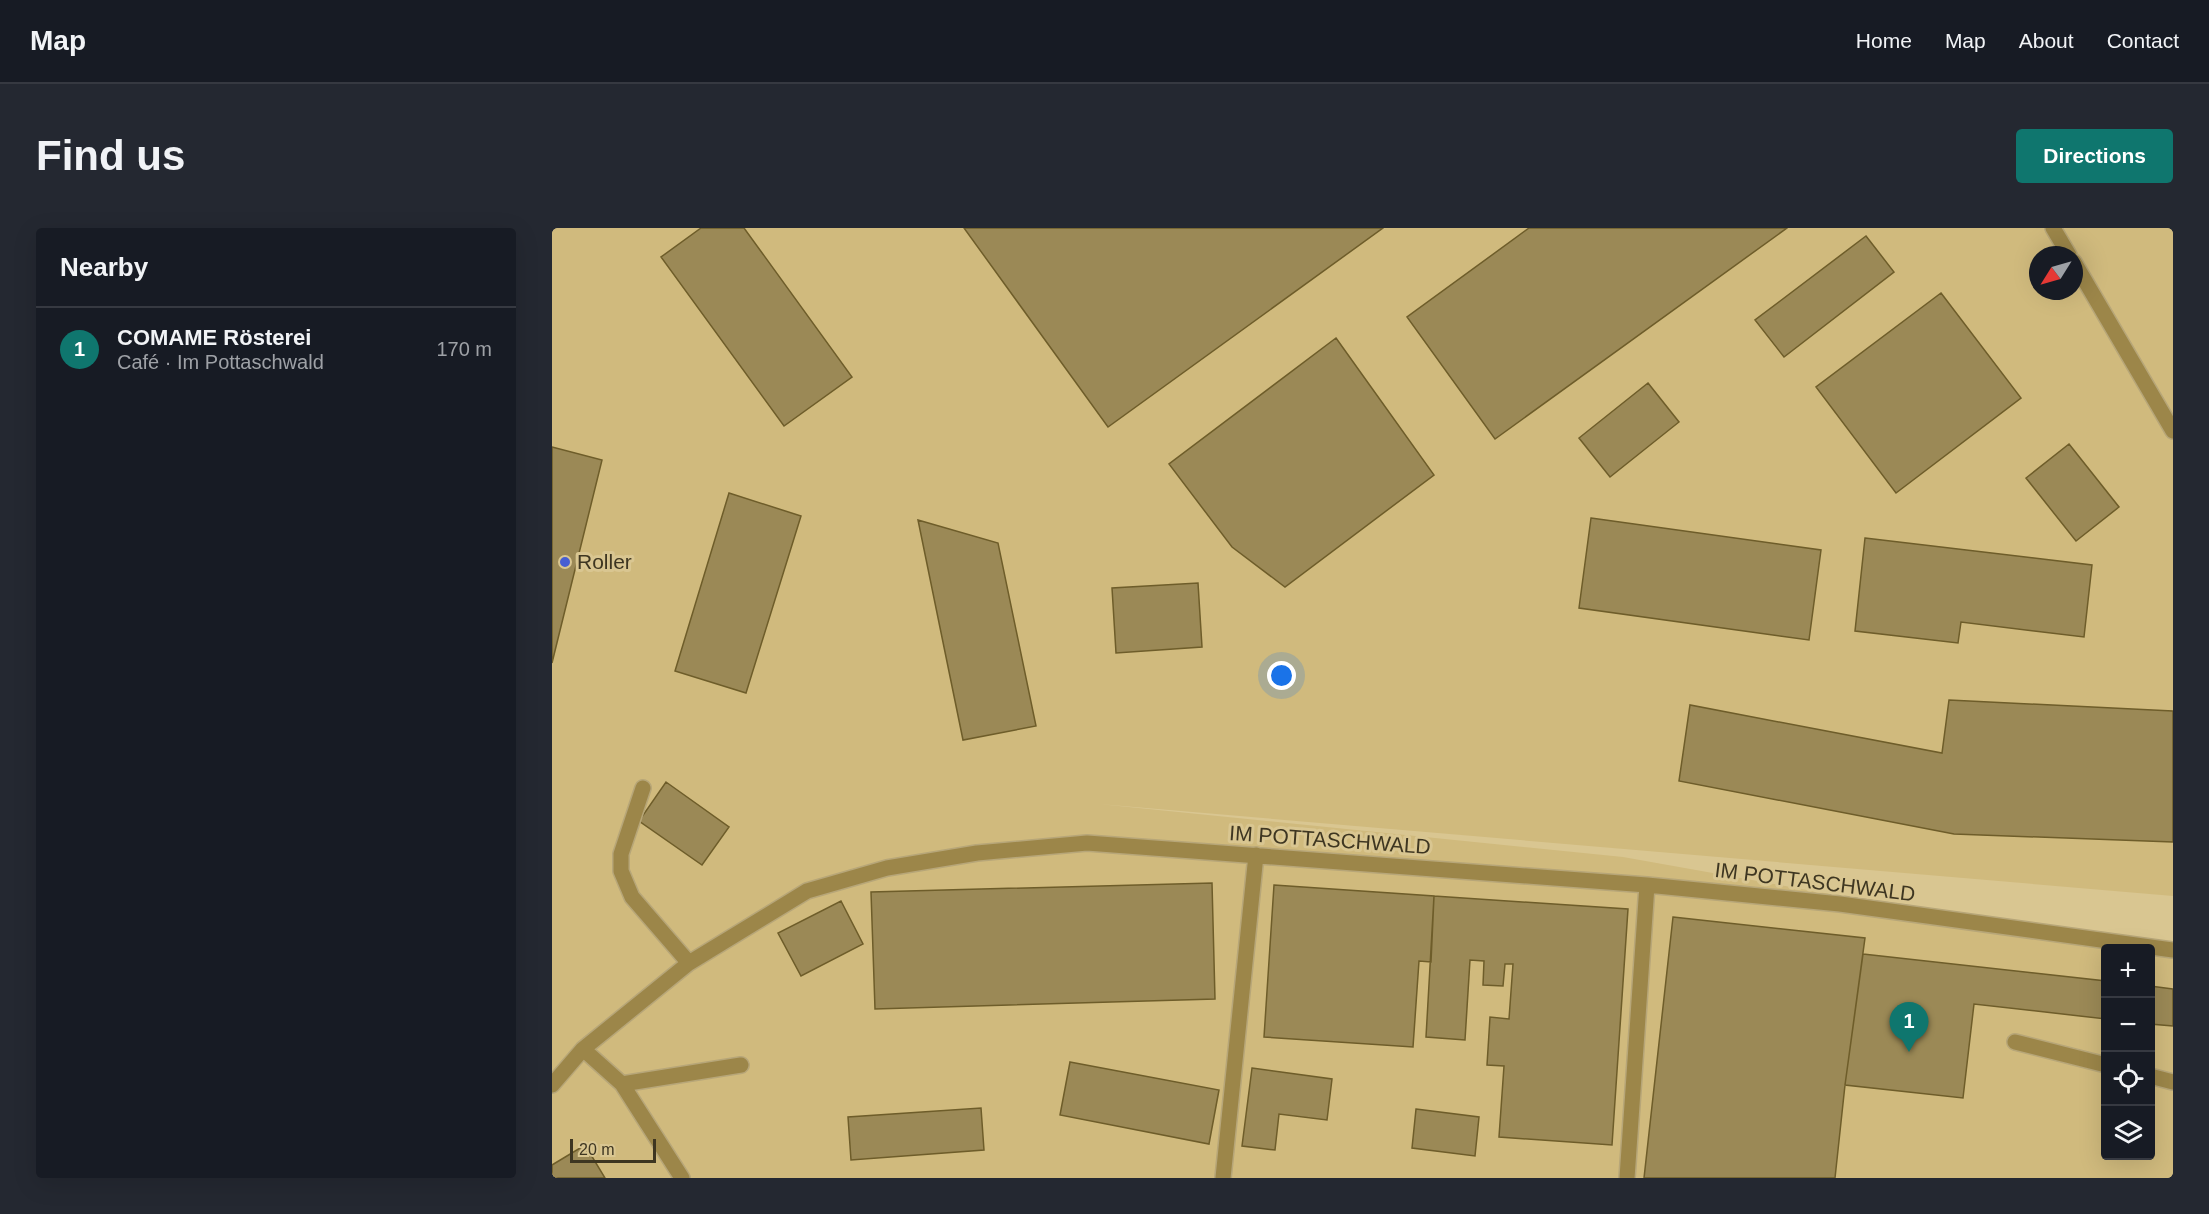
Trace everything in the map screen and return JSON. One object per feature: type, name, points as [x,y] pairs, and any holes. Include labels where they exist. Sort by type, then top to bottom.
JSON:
[{"type":"street","points":[[2053,228],[2064,246]]},
{"type":"street","points":[[2083,277],[2173,431]]},
{"type":"street","points":[[643,788],[621,854],[621,871],[632,897],[689,963]]},
{"type":"street","name":"IM POTTASCHWALD","points":[[552,1085],[583,1049],[689,963],[807,891],[887,868],[977,853],[1087,843],[1647,885],[1840,904],[2173,950]]},
{"type":"street","points":[[1223,1178],[1256,855]]},
{"type":"street","points":[[1627,1178],[1647,885]]},
{"type":"street","points":[[2015,1042],[2101,1064]]},
{"type":"street","points":[[583,1049],[622,1084],[682,1178]]},
{"type":"street","points":[[622,1084],[741,1065]]},
{"type":"street","points":[[2155,1077],[2173,1082]]},
{"type":"shaded area","points":[[552,228],[2173,228],[2173,896],[1099,804],[1623,857],[2111,944],[2101,944],[2101,1160],[2155,1160],[2155,953],[2173,956],[2173,1178],[552,1178]]},
{"type":"building","points":[[701,228],[744,228],[852,377],[784,426],[661,257]]},
{"type":"building","points":[[964,228],[1383,228],[1108,427]]},
{"type":"building","points":[[1529,228],[1787,228],[1495,439],[1407,317]]},
{"type":"building","points":[[1866,236],[1894,272],[1784,357],[1755,320]]},
{"type":"building","points":[[1941,293],[2021,398],[1896,493],[1816,387]]},
{"type":"building","points":[[1336,338],[1434,475],[1285,587],[1232,547],[1169,464]]},
{"type":"building","points":[[1648,383],[1679,422],[1610,477],[1579,438]]},
{"type":"building","points":[[2069,444],[2119,507],[2076,541],[2026,478]]},
{"type":"building","name":"Roller","points":[[552,447],[602,460],[552,663]]},
{"type":"building","points":[[729,493],[801,516],[746,693],[675,671]]},
{"type":"building","points":[[1591,518],[1821,550],[1809,640],[1579,608]]},
{"type":"building","points":[[918,520],[998,543],[1036,726],[963,740]]},
{"type":"building","points":[[1865,538],[2092,565],[2084,637],[1961,622],[1958,643],[1855,631]]},
{"type":"building","points":[[1198,583],[1202,647],[1116,653],[1112,588]]},
{"type":"building","points":[[1949,700],[2173,711],[2173,842],[1954,834],[1679,781],[1690,705],[1942,753]]},
{"type":"building","points":[[666,782],[729,827],[702,865],[639,821]]},
{"type":"building","points":[[1212,883],[1215,999],[875,1009],[871,892]]},
{"type":"building","points":[[1274,885],[1434,896],[1431,962],[1419,961],[1413,1047],[1264,1037]]},
{"type":"building","points":[[1434,896],[1628,909],[1612,1145],[1499,1137],[1504,1066],[1487,1065],[1490,1017],[1509,1019],[1513,964],[1505,964],[1503,986],[1483,985],[1484,961],[1470,960],[1465,1040],[1426,1037]]},
{"type":"building","points":[[841,901],[863,944],[801,976],[778,933]]},
{"type":"building","points":[[1673,917],[1865,938],[1835,1178],[1644,1178]]},
{"type":"building","points":[[1863,954],[2101,980],[2101,1018],[1974,1004],[1963,1098],[1845,1085]]},
{"type":"building","points":[[2155,987],[2173,989],[2173,1026],[2155,1024]]},
{"type":"building","points":[[1070,1062],[1219,1090],[1209,1144],[1060,1115]]},
{"type":"building","points":[[1252,1068],[1332,1079],[1327,1120],[1279,1114],[1275,1150],[1242,1146]]},
{"type":"building","points":[[981,1108],[984,1150],[851,1160],[848,1117]]},
{"type":"building","points":[[1416,1109],[1479,1117],[1475,1156],[1412,1148]]},
{"type":"building","points":[[585,1145],[605,1178],[552,1178],[552,1165]]},
{"type":"place","name":"Roller","points":[[565,562]]},
{"type":"place","name":"COMAME Rösterei","points":[[1909,1052]]}]
